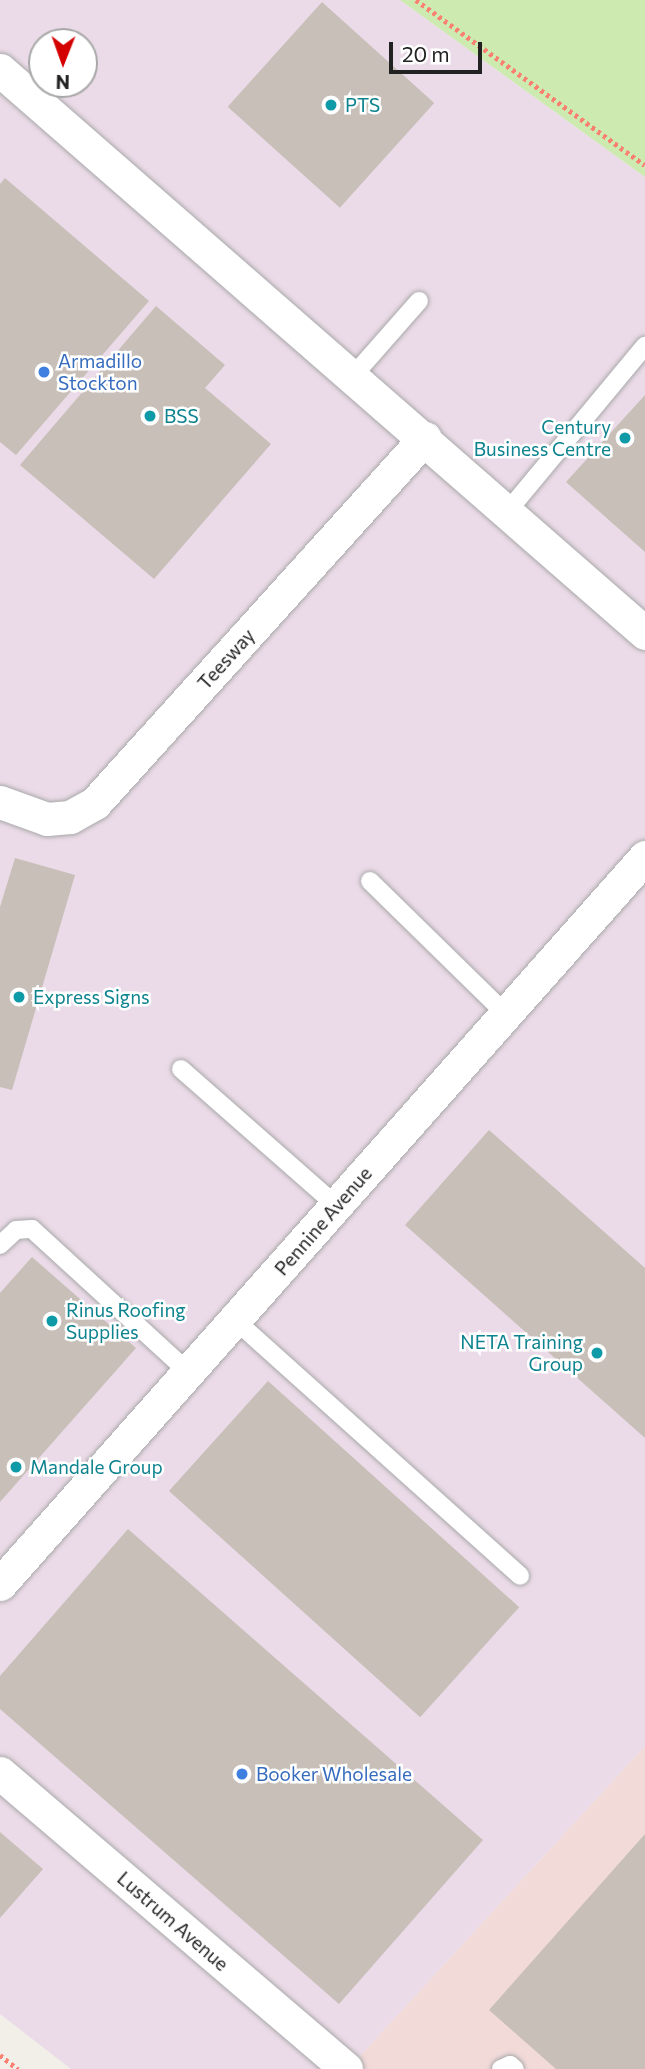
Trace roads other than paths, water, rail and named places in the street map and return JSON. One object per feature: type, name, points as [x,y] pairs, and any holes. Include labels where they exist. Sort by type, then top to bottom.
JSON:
[{"type":"street","points":[[0,70],[508,512],[642,623]]},
{"type":"street","name":"Teesway","points":[[0,802],[47,819],[70,817],[96,803],[425,438]]},
{"type":"street","name":"Pennine Avenue","points":[[0,1584],[645,857]]},
{"type":"street","name":"Lustrum Avenue","points":[[0,1773],[346,2069]]},
{"type":"lane","points":[[352,376],[419,301]]},
{"type":"lane","points":[[508,512],[645,346]]},
{"type":"lane","points":[[370,881],[506,1014]]},
{"type":"lane","points":[[181,1069],[336,1205]]},
{"type":"lane","points":[[0,1245],[16,1230],[32,1229],[188,1372]]},
{"type":"lane","points":[[235,1320],[520,1576]]},
{"type":"lane","points":[[501,2069],[510,2065],[514,2069]]},
{"type":"place","name":"PTS","points":[[331,105]]},
{"type":"place","name":"Armadillo Stockton","points":[[44,372]]},
{"type":"place","name":"BSS","points":[[150,416]]},
{"type":"place","name":"Century Business Centre","points":[[625,438]]},
{"type":"place","name":"Express Signs","points":[[19,997]]},
{"type":"place","name":"Rinus Roofing Supplies","points":[[52,1321]]},
{"type":"place","name":"NETA Training Group","points":[[597,1353]]},
{"type":"place","name":"Mandale Group","points":[[16,1467]]},
{"type":"place","name":"Booker Wholesale","points":[[242,1774]]}]
